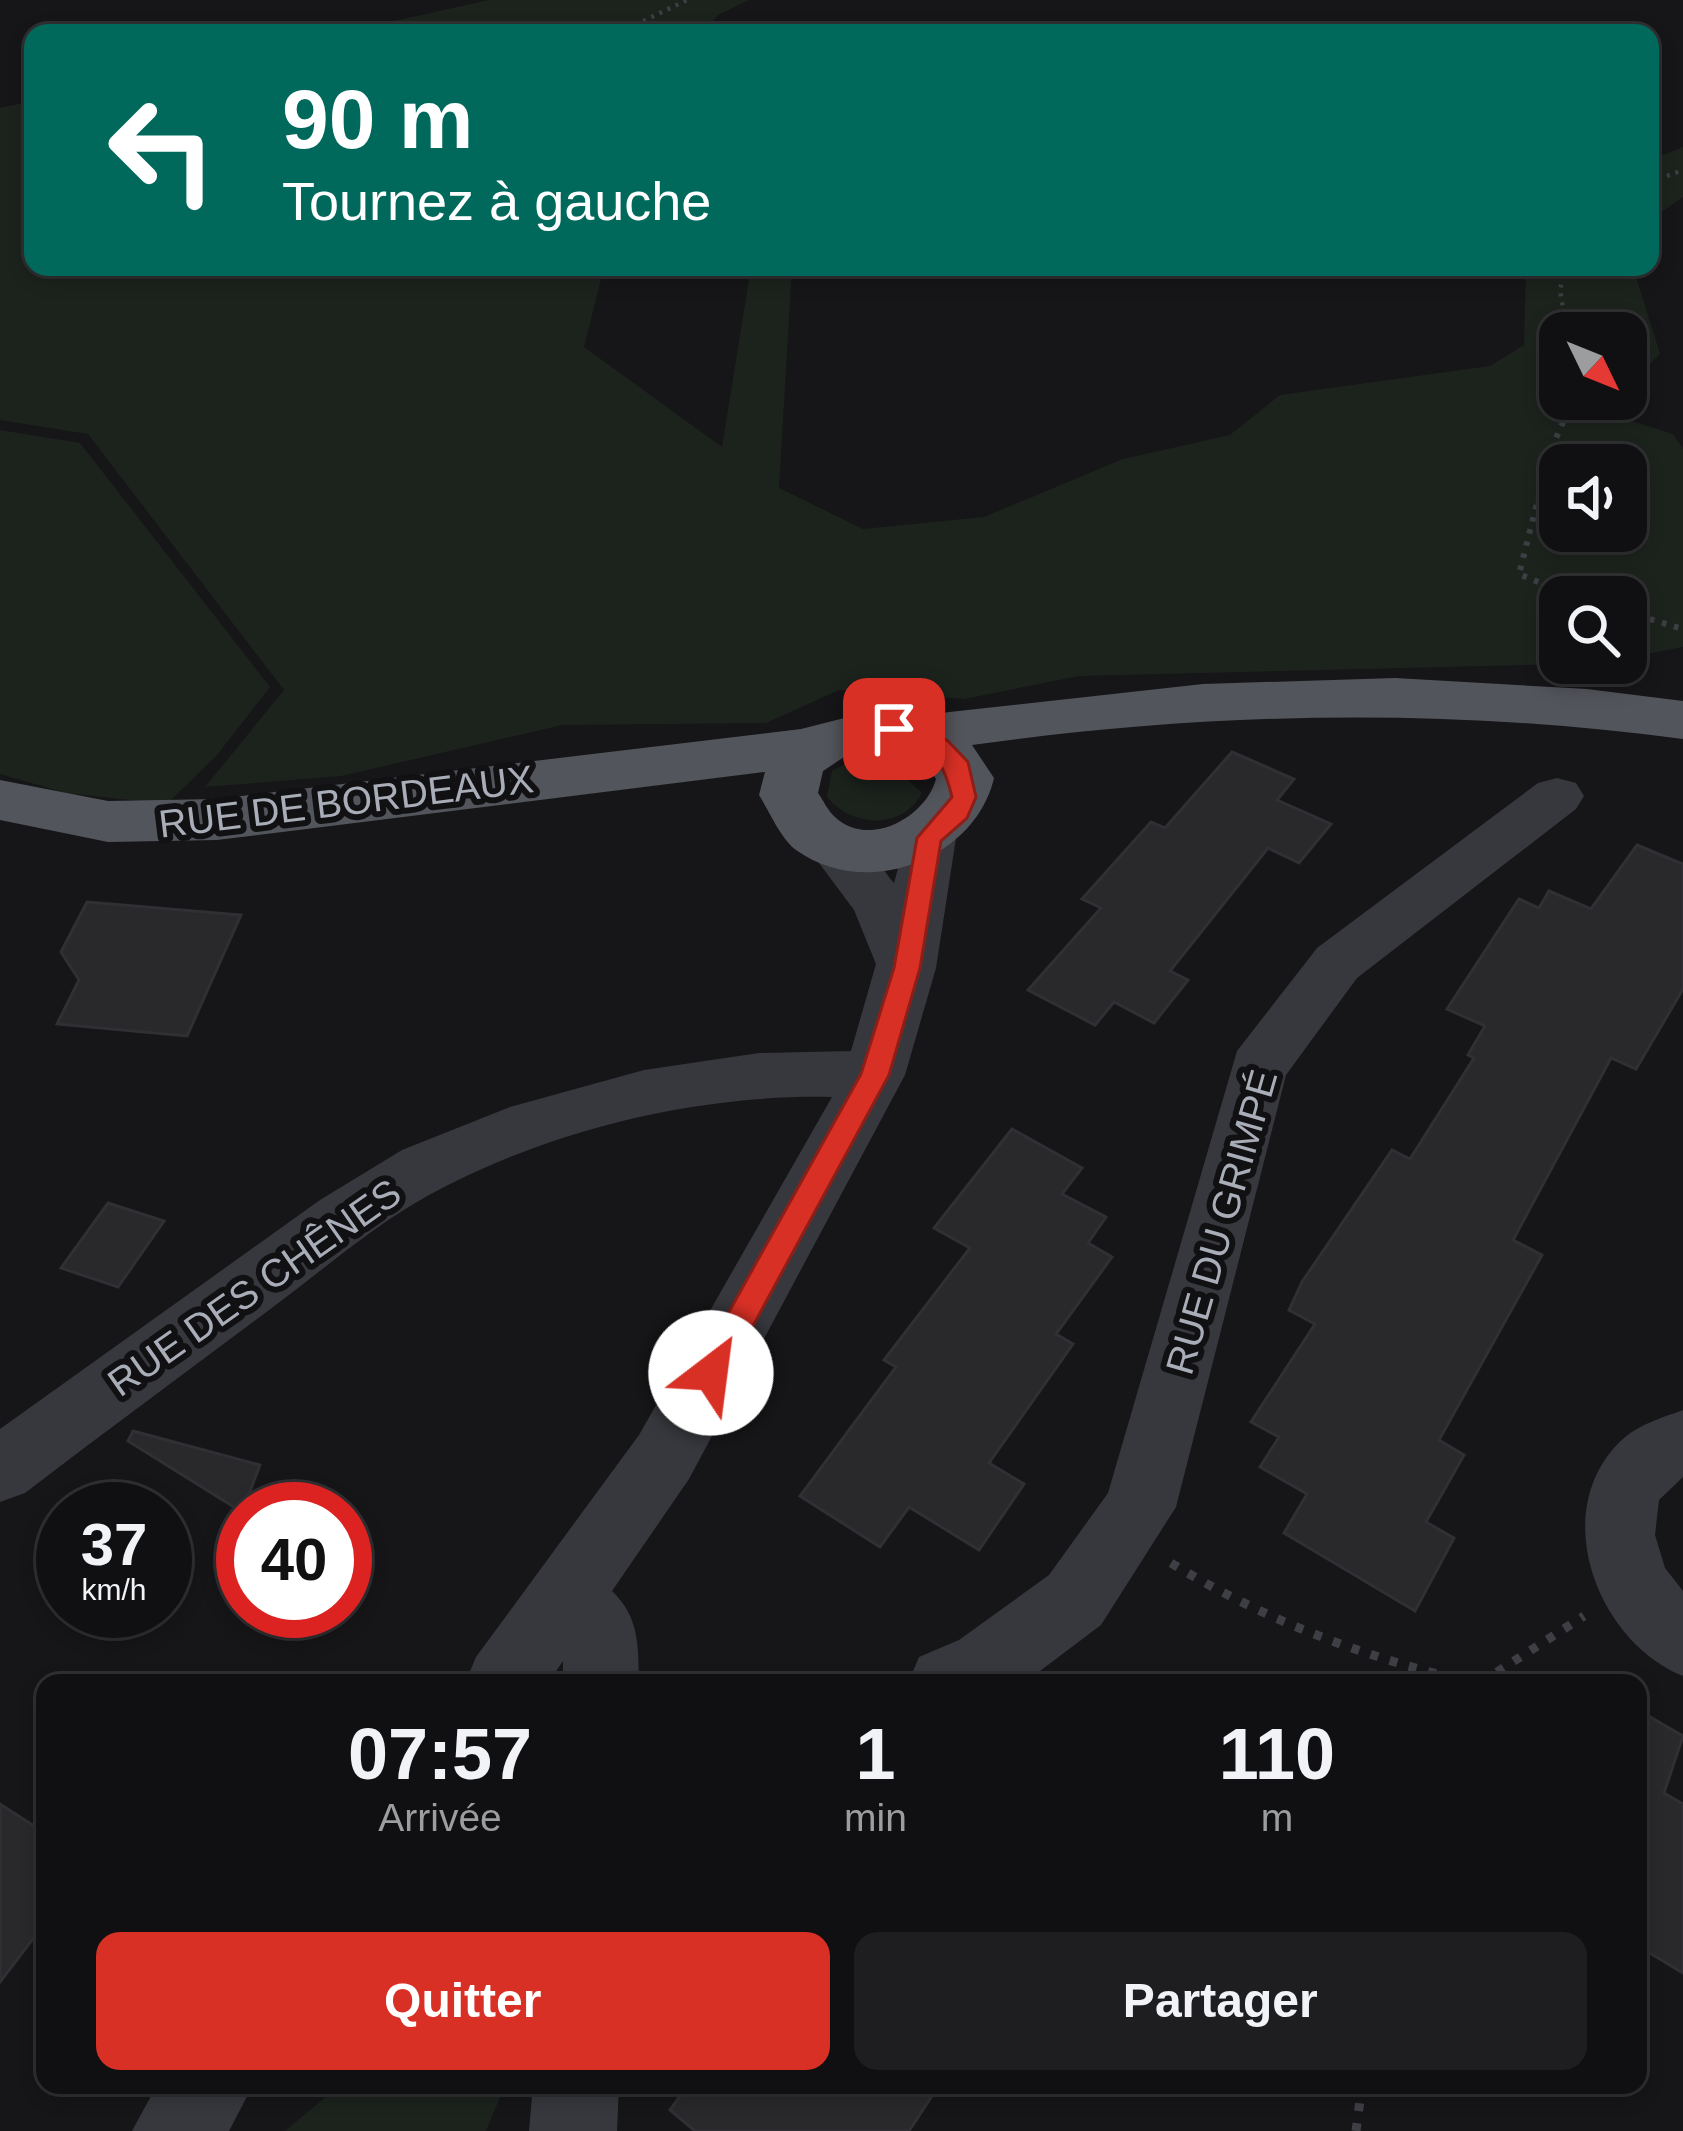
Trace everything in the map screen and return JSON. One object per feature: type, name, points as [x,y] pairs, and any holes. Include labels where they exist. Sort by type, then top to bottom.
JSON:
[{"type":"main road","points":[[915,734],[939,746],[956,762],[964,781],[958,812],[929,838],[880,850],[812,826],[789,777],[811,747],[849,730],[915,734],[1080,712],[1332,694],[1542,700],[1683,720]]},
{"type":"main road","points":[[964,781],[1017,744],[1080,712]]},
{"type":"main road","name":"RUE DE BORDEAUX","points":[[0,800],[46,815],[124,825],[213,821],[440,788],[811,747]]},
{"type":"main road","name":"RUE DE BORDEAUX","points":[[623,770],[721,787],[812,826]]},
{"type":"street","name":"RUE DU GRIMPÉ","points":[[967,1674],[986,1666],[1075,1600],[1140,1507],[1258,1068],[1337,963],[1557,796]]},
{"type":"street","points":[[812,826],[878,902],[907,968]]},
{"type":"street","points":[[510,1674],[664,1457],[875,1075],[907,968],[929,838]]},
{"type":"street","name":"RUE DES CHÊNES","points":[[0,1470],[353,1212],[422,1169],[587,1106],[714,1079],[817,1071],[875,1075]]},
{"type":"street","points":[[1683,1441],[1654,1451],[1629,1478],[1618,1514],[1622,1555],[1642,1598],[1683,1640]]},
{"type":"street","points":[[566,1597],[601,1631],[601,1674]]},
{"type":"street","points":[[176,2131],[203,2094]]},
{"type":"street","points":[[573,2131],[575,2094]]},
{"type":"path","points":[[636,24],[688,0]]},
{"type":"path","points":[[1562,276],[1564,312]]},
{"type":"path","points":[[1539,582],[1519,574],[1550,452],[1564,420]]},
{"type":"path","points":[[1647,618],[1683,629]]},
{"type":"path","points":[[1123,1532],[1211,1589],[1384,1664],[1433,1674]]},
{"type":"path","points":[[1491,1674],[1596,1608]]},
{"type":"path","points":[[1356,2131],[1361,2094]]},
{"type":"shaded area","points":[[489,0],[749,0],[710,24],[381,24]]},
{"type":"shaded area","points":[[24,103],[24,276],[602,276],[584,347],[722,447],[750,276],[791,276],[779,488],[863,529],[984,517],[1123,459],[1230,435],[1280,395],[1490,366],[1524,345],[1526,276],[1636,276],[1647,312],[1539,312],[1539,420],[1628,420],[1673,434],[1683,449],[1683,647],[1647,654],[1647,576],[1539,576],[1539,665],[1079,676],[964,699],[839,690],[766,723],[562,725],[341,776],[205,787],[284,690],[88,434],[0,420],[0,108]]},
{"type":"shaded area","points":[[1683,147],[1683,197],[1659,214],[1659,156]]},
{"type":"shaded area","points":[[1647,312],[1660,354],[1647,367]]},
{"type":"shaded area","points":[[0,430],[80,443],[270,687],[217,755],[167,804],[66,793],[0,774]]},
{"type":"shaded area","points":[[862,755],[881,755],[922,793],[913,805],[890,819],[876,820],[837,807],[827,797],[832,771]]},
{"type":"shaded area","points":[[329,2094],[501,2094],[486,2131],[285,2131]]},
{"type":"building","points":[[1232,752],[1294,779],[1277,800],[1331,824],[1299,863],[1268,848],[1170,971],[1188,980],[1154,1023],[1114,1002],[1095,1025],[1028,990],[1101,908],[1082,899],[1151,822],[1165,828]]},
{"type":"building","points":[[1637,845],[1683,864],[1683,989],[1636,1069],[1611,1058],[1513,1240],[1542,1255],[1439,1440],[1464,1455],[1426,1522],[1454,1538],[1415,1611],[1284,1533],[1307,1494],[1260,1467],[1279,1437],[1251,1422],[1315,1324],[1289,1310],[1302,1282],[1392,1150],[1410,1159],[1474,1058],[1468,1055],[1485,1026],[1447,1009],[1519,899],[1539,908],[1549,891],[1591,909]]},
{"type":"building","points":[[87,902],[241,915],[187,1036],[57,1024],[79,980],[61,952]]},
{"type":"building","points":[[1012,1129],[1082,1168],[1062,1194],[1106,1217],[1088,1243],[1112,1257],[1056,1334],[1073,1344],[989,1463],[1024,1484],[979,1550],[909,1507],[880,1547],[800,1496],[896,1367],[884,1360],[970,1248],[934,1228]]},
{"type":"building","points":[[108,1203],[164,1221],[118,1287],[61,1268]]},
{"type":"building","points":[[133,1431],[260,1465],[253,1482],[216,1482],[216,1496],[128,1441]]},
{"type":"building","points":[[1647,1715],[1683,1736],[1664,1793],[1683,1804],[1683,1973],[1647,1951]]},
{"type":"building","points":[[0,1804],[36,1827],[36,1935],[0,1982]]},
{"type":"building","points":[[682,2094],[933,2094],[909,2131],[695,2131],[670,2110]]},
{"type":"route","points":[[711,1373],[875,1075],[907,968],[929,838],[958,812],[964,797],[956,762],[939,746],[894,729]]}]
